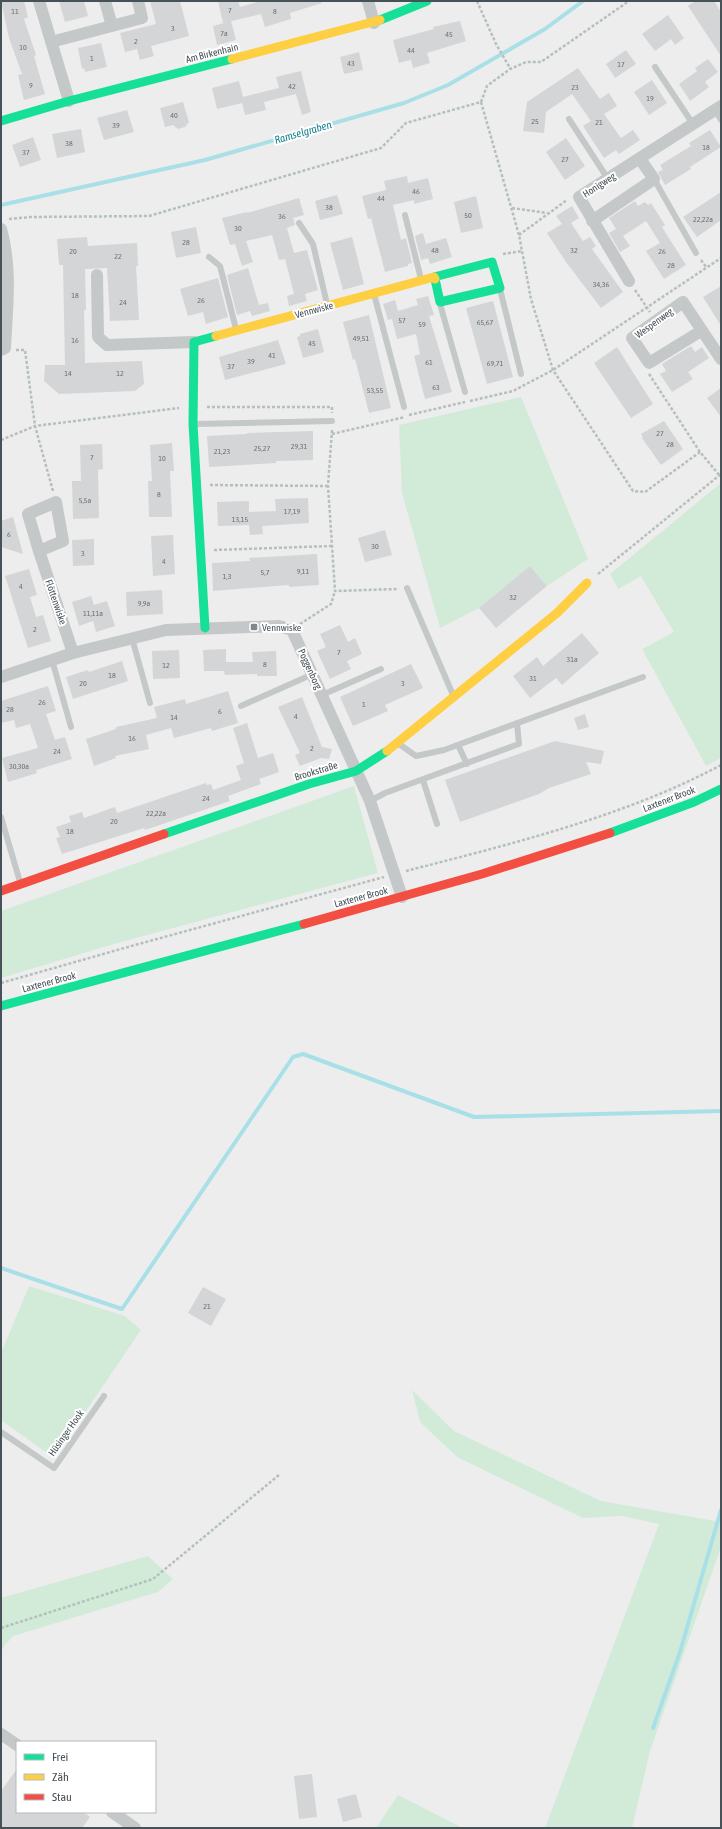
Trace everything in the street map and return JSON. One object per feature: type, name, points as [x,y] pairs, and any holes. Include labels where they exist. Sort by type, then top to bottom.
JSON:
[{"type":"street","points":[[39,1],[69,101]]},
{"type":"street","points":[[105,1],[112,26]]},
{"type":"street","points":[[51,42],[142,18],[138,1]]},
{"type":"street","points":[[368,1],[374,23]]},
{"type":"street","name":"Am Birkenhain","points":[[1,121],[69,101],[374,23],[427,1]]},
{"type":"street","name":"Honigweg","points":[[629,281],[579,197],[693,124],[719,112]]},
{"type":"street","points":[[592,221],[654,179],[640,159]]},
{"type":"street","points":[[3,349],[8,282],[5,224]]},
{"type":"street","name":"Vennwiske","points":[[97,276],[98,337],[107,345],[194,342],[492,262],[500,288]]},
{"type":"street","points":[[434,277],[440,302],[500,288]]},
{"type":"street","name":"Wespenweg","points":[[649,363],[632,338],[683,302],[721,359]]},
{"type":"street","points":[[649,363],[701,331]]},
{"type":"street","points":[[194,342],[193,424],[205,628]]},
{"type":"street","points":[[39,550],[63,541],[56,502]]},
{"type":"street","name":"Flöttenwiske","points":[[56,502],[28,514],[73,653]]},
{"type":"street","name":"Brookstraße","points":[[1,891],[309,784],[356,771],[398,743],[453,696],[557,613],[587,583]]},
{"type":"street","points":[[1,677],[73,653],[166,630],[279,626],[292,630]]},
{"type":"street","name":"Poggenborg","points":[[292,630],[370,801],[396,874],[402,897]]},
{"type":"street","name":"Laxtener Brook","points":[[1,1006],[402,897],[613,832],[694,802],[721,789]]},
{"type":"street","points":[[1,1734],[16,1744]]},
{"type":"street","points":[[113,1813],[135,1828]]},
{"type":"lane","points":[[655,67],[693,124]]},
{"type":"lane","points":[[569,119],[608,179]]},
{"type":"lane","points":[[654,179],[696,253]]},
{"type":"lane","points":[[405,215],[422,280]]},
{"type":"lane","points":[[299,223],[313,244],[328,306]]},
{"type":"lane","points":[[209,257],[220,266],[236,331]]},
{"type":"lane","points":[[500,288],[521,374]]},
{"type":"lane","points":[[374,293],[404,407]]},
{"type":"lane","points":[[440,302],[465,392]]},
{"type":"lane","points":[[193,424],[332,422]]},
{"type":"lane","points":[[407,588],[453,696]]},
{"type":"lane","points":[[132,638],[150,704]]},
{"type":"lane","points":[[52,660],[71,727]]},
{"type":"lane","points":[[322,695],[381,669]]},
{"type":"lane","points":[[241,706],[313,674]]},
{"type":"lane","points":[[398,743],[416,756],[444,750],[643,677]]},
{"type":"lane","points":[[370,801],[385,793],[519,744],[517,723]]},
{"type":"lane","points":[[458,745],[466,764]]},
{"type":"lane","points":[[422,780],[437,824]]},
{"type":"lane","points":[[1,817],[20,884]]},
{"type":"lane","name":"Hüsinger Hook","points":[[1,1432],[54,1468],[104,1396]]},
{"type":"path","points":[[477,1],[496,44],[507,61],[510,69]]},
{"type":"path","points":[[629,1],[541,62],[526,62],[510,69],[487,86],[482,102],[519,235],[532,299],[553,370],[634,491],[645,492],[700,452]]},
{"type":"path","points":[[5,224],[149,216],[381,148],[406,123],[482,102]]},
{"type":"path","points":[[519,235],[565,200],[579,197]]},
{"type":"path","points":[[512,208],[547,213]]},
{"type":"path","points":[[332,434],[513,391],[553,370],[721,258]]},
{"type":"path","points":[[629,281],[655,321]]},
{"type":"path","points":[[3,349],[25,350],[35,426],[56,502]]},
{"type":"path","points":[[587,583],[720,475],[700,452],[646,369],[649,363]]},
{"type":"path","points":[[1,440],[35,426],[193,406],[332,407],[332,434],[328,486],[335,591],[331,604],[292,630]]},
{"type":"path","points":[[196,485],[328,486]]},
{"type":"path","points":[[201,550],[332,546]]},
{"type":"path","points":[[335,591],[407,588]]},
{"type":"path","points":[[1,984],[135,945],[497,848],[604,814],[692,780],[721,765]]},
{"type":"path","points":[[1,1628],[153,1579],[279,1475]]},
{"type":"green space","points":[[521,397],[588,559],[547,586],[530,566],[479,608],[440,628],[402,493],[399,425]]},
{"type":"green space","points":[[721,483],[721,758],[706,766],[642,649],[674,632],[641,576],[618,589],[610,574]]},
{"type":"green space","points":[[354,786],[378,873],[114,944],[1,978],[1,911]]},
{"type":"green space","points":[[29,1286],[125,1316],[141,1330],[54,1458],[1,1420],[1,1353]]},
{"type":"green space","points":[[412,1390],[454,1431],[601,1501],[721,1522],[721,1547],[650,1751],[632,1828],[545,1828],[659,1524],[622,1516],[583,1518],[457,1457],[420,1422]]},
{"type":"green space","points":[[148,1556],[173,1579],[158,1592],[13,1636],[1,1650],[1,1598]]},
{"type":"green space","points":[[398,1795],[463,1828],[376,1828]]},
{"type":"building","points":[[1,1],[24,1],[28,17],[24,19],[36,55],[34,56],[45,94],[24,100],[18,75],[22,74],[9,38]]},
{"type":"building","points":[[59,1],[84,1],[88,16],[65,22]]},
{"type":"building","points":[[150,1],[180,1],[189,36],[151,46],[154,56],[140,60],[137,49],[125,52],[120,33],[156,24]]},
{"type":"building","points":[[218,1],[238,1],[240,7],[261,1],[321,1],[322,3],[290,13],[291,19],[265,27],[261,14],[223,23]]},
{"type":"building","points":[[695,1],[714,1],[721,12],[721,56],[688,6]]},
{"type":"building","points":[[668,15],[684,38],[675,45],[671,39],[655,51],[642,34]]},
{"type":"building","points":[[231,21],[236,40],[217,45],[213,26]]},
{"type":"building","points":[[460,21],[466,41],[427,53],[430,63],[413,68],[411,60],[399,63],[393,40],[434,29],[433,27]]},
{"type":"building","points":[[101,43],[107,67],[85,72],[84,68],[82,69],[78,48]]},
{"type":"building","points":[[626,50],[636,64],[615,78],[606,64]]},
{"type":"building","points":[[359,52],[363,70],[344,74],[340,57]]},
{"type":"building","points":[[708,59],[718,72],[705,82],[709,87],[690,101],[679,84],[697,71],[695,68]]},
{"type":"building","points":[[578,68],[600,99],[609,93],[617,106],[604,114],[621,138],[633,130],[640,140],[619,154],[616,150],[604,158],[583,126],[591,121],[572,94],[546,112],[544,133],[523,131],[527,102]]},
{"type":"building","points":[[301,71],[311,112],[302,115],[296,94],[264,102],[266,110],[245,115],[242,103],[217,109],[212,88],[239,81],[243,97],[279,88],[276,77]]},
{"type":"building","points":[[652,80],[667,103],[649,115],[634,92]]},
{"type":"building","points":[[183,102],[189,122],[185,127],[178,129],[173,125],[165,127],[160,108]]},
{"type":"building","points":[[127,110],[134,132],[104,140],[97,118]]},
{"type":"building","points":[[81,129],[85,152],[57,158],[52,134]]},
{"type":"building","points":[[710,130],[721,147],[690,167],[691,169],[665,185],[658,172],[663,170],[660,165],[691,146],[689,143]]},
{"type":"building","points":[[33,137],[41,160],[20,167],[12,145]]},
{"type":"building","points":[[566,138],[585,166],[565,180],[546,152]]},
{"type":"building","points":[[407,176],[408,183],[428,178],[433,199],[414,204],[414,200],[393,205],[401,240],[406,238],[412,263],[408,264],[408,266],[385,272],[371,218],[368,219],[362,196],[386,190],[384,181]]},
{"type":"building","points":[[721,192],[721,220],[697,237],[683,217]]},
{"type":"building","points":[[337,195],[343,214],[320,220],[315,201]]},
{"type":"building","points":[[476,196],[483,228],[461,233],[454,202]]},
{"type":"building","points":[[299,198],[304,215],[293,218],[295,225],[287,228],[294,253],[307,250],[318,290],[305,294],[307,301],[289,306],[287,296],[294,294],[285,259],[279,260],[272,235],[246,241],[253,262],[242,266],[235,244],[230,245],[222,218],[247,213]]},
{"type":"building","points":[[635,201],[638,206],[645,202],[648,205],[651,203],[665,225],[662,227],[686,265],[664,279],[646,251],[660,243],[646,221],[623,236],[630,246],[620,252],[609,233],[616,229],[609,218]]},
{"type":"building","points":[[572,206],[579,218],[571,223],[583,241],[590,237],[596,246],[592,249],[623,292],[601,308],[566,262],[547,233],[562,224],[556,216]]},
{"type":"building","points":[[196,227],[201,253],[176,258],[171,232]]},
{"type":"building","points":[[423,233],[426,244],[446,238],[452,257],[430,264],[428,258],[421,260],[415,236]]},
{"type":"building","points":[[87,237],[88,246],[137,243],[138,266],[136,266],[139,320],[110,321],[107,268],[85,269],[86,310],[84,310],[85,363],[142,361],[144,384],[135,391],[59,394],[44,381],[45,365],[65,365],[63,265],[59,265],[57,239]]},
{"type":"building","points":[[352,237],[364,284],[343,290],[330,243]]},
{"type":"building","points":[[248,268],[259,305],[268,303],[270,311],[252,316],[250,311],[237,315],[227,275]]},
{"type":"building","points":[[218,278],[228,317],[206,324],[203,312],[188,316],[180,289]]},
{"type":"building","points":[[721,286],[721,326],[703,297]]},
{"type":"building","points":[[428,296],[434,315],[429,316],[452,392],[425,399],[414,356],[420,354],[416,334],[397,339],[392,319],[388,320],[383,304],[395,300],[398,311],[418,305],[416,299]]},
{"type":"building","points":[[493,301],[513,377],[487,384],[466,308]]},
{"type":"building","points":[[369,315],[391,408],[369,413],[355,359],[353,360],[343,322]]},
{"type":"building","points":[[318,329],[324,352],[303,358],[297,337],[300,336],[300,334]]},
{"type":"building","points":[[278,340],[286,364],[225,380],[219,357]]},
{"type":"building","points":[[691,346],[695,352],[702,347],[709,358],[688,372],[693,379],[672,392],[660,374],[666,371],[662,364]]},
{"type":"building","points":[[617,347],[653,404],[631,418],[594,363]]},
{"type":"building","points":[[721,388],[721,417],[707,398]]},
{"type":"building","points":[[664,421],[683,449],[661,465],[642,438],[643,437],[641,434]]},
{"type":"building","points":[[313,431],[313,460],[276,461],[276,463],[209,467],[207,436]]},
{"type":"building","points":[[172,443],[174,471],[170,471],[172,517],[149,517],[148,481],[152,481],[150,445]]},
{"type":"building","points":[[102,444],[103,469],[98,470],[99,518],[73,519],[72,481],[81,481],[80,445]]},
{"type":"building","points":[[308,498],[309,523],[262,526],[263,534],[250,535],[249,525],[218,526],[217,502],[249,501],[249,512],[276,511],[275,499]]},
{"type":"building","points":[[13,517],[23,554],[1,547],[1,521]]},
{"type":"building","points":[[385,530],[392,555],[365,562],[358,538]]},
{"type":"building","points":[[173,535],[175,574],[153,576],[151,536]]},
{"type":"building","points":[[94,539],[94,565],[73,566],[72,540]]},
{"type":"building","points":[[317,554],[319,585],[289,587],[289,585],[213,591],[212,563],[250,561],[249,558]]},
{"type":"building","points":[[530,566],[547,586],[496,628],[479,608]]},
{"type":"building","points":[[29,569],[37,595],[30,597],[36,617],[43,615],[51,641],[28,648],[5,576]]},
{"type":"building","points":[[162,590],[163,614],[127,616],[126,592]]},
{"type":"building","points":[[91,596],[94,605],[107,601],[115,626],[96,632],[93,621],[79,626],[72,602]]},
{"type":"building","points":[[340,625],[348,642],[355,638],[362,654],[347,661],[351,669],[330,679],[317,651],[326,647],[320,634]]},
{"type":"building","points":[[582,633],[599,653],[562,685],[556,678],[530,698],[513,676],[537,657],[543,666]]},
{"type":"building","points":[[226,649],[226,662],[253,662],[252,652],[276,651],[277,676],[257,676],[257,674],[225,675],[224,671],[204,671],[203,650]]},
{"type":"building","points":[[179,650],[180,678],[153,679],[152,651]]},
{"type":"building","points":[[122,661],[128,681],[73,699],[66,677],[88,670],[89,672]]},
{"type":"building","points":[[411,664],[423,688],[385,705],[388,711],[353,726],[340,697]]},
{"type":"building","points":[[48,686],[56,711],[46,714],[55,740],[65,737],[72,759],[36,770],[37,773],[8,782],[2,758],[38,748],[30,724],[16,728],[14,720],[1,723],[1,701]]},
{"type":"building","points":[[228,691],[238,723],[212,731],[211,728],[174,738],[171,728],[146,735],[149,749],[115,756],[116,758],[94,766],[86,739],[116,729],[116,727],[157,718],[154,707],[185,699],[186,704]]},
{"type":"building","points":[[302,697],[322,747],[332,749],[329,759],[321,758],[300,766],[295,755],[300,753],[278,707]]},
{"type":"building","points":[[585,714],[589,727],[578,730],[574,718]]},
{"type":"building","points":[[247,723],[258,758],[273,753],[279,772],[259,779],[261,784],[228,796],[230,801],[145,830],[144,828],[62,854],[56,838],[60,837],[56,827],[71,822],[69,816],[82,812],[84,818],[115,807],[117,813],[206,783],[207,785],[211,784],[213,790],[241,780],[236,766],[244,763],[233,728]]},
{"type":"building","points":[[555,741],[604,751],[601,764],[586,762],[591,774],[549,788],[539,794],[460,822],[445,780]]},
{"type":"building","points":[[203,1287],[226,1299],[211,1326],[188,1313]]},
{"type":"building","points":[[16,1770],[16,1813],[84,1813],[90,1817],[82,1828],[1,1828],[1,1791]]},
{"type":"building","points":[[312,1774],[317,1817],[299,1819],[294,1776]]},
{"type":"building","points":[[356,1794],[362,1817],[343,1822],[337,1799]]},
{"type":"waterway","name":"Ramselgraben","points":[[1,205],[205,160],[404,103],[448,85],[545,29],[583,1]]},
{"type":"waterway","points":[[1,1268],[122,1309],[293,1057],[303,1054],[474,1117],[721,1111]]},
{"type":"waterway","points":[[653,1728],[680,1652],[721,1510]]},
{"type":"traffic: fast","points":[[380,20],[427,1]]},
{"type":"traffic: fast","points":[[1,121],[69,101],[232,59]]},
{"type":"traffic: fast","points":[[434,277],[492,262],[500,288],[440,302],[435,279]]},
{"type":"traffic: fast","points":[[205,628],[193,424],[194,342],[216,336]]},
{"type":"traffic: fast","points":[[164,834],[309,784],[356,771],[387,751]]},
{"type":"traffic: fast","points":[[610,833],[694,802],[721,789]]},
{"type":"traffic: fast","points":[[1,1006],[304,924]]},
{"type":"traffic: slow","points":[[232,59],[380,20]]},
{"type":"traffic: slow","points":[[216,336],[434,277],[435,279]]},
{"type":"traffic: slow","points":[[387,751],[557,613],[587,583]]},
{"type":"traffic: jam","points":[[304,924],[482,874],[610,833]]},
{"type":"traffic: jam","points":[[1,891],[164,834]]},
{"type":"place","name":"Vennwiske","points":[[254,627]]}]
